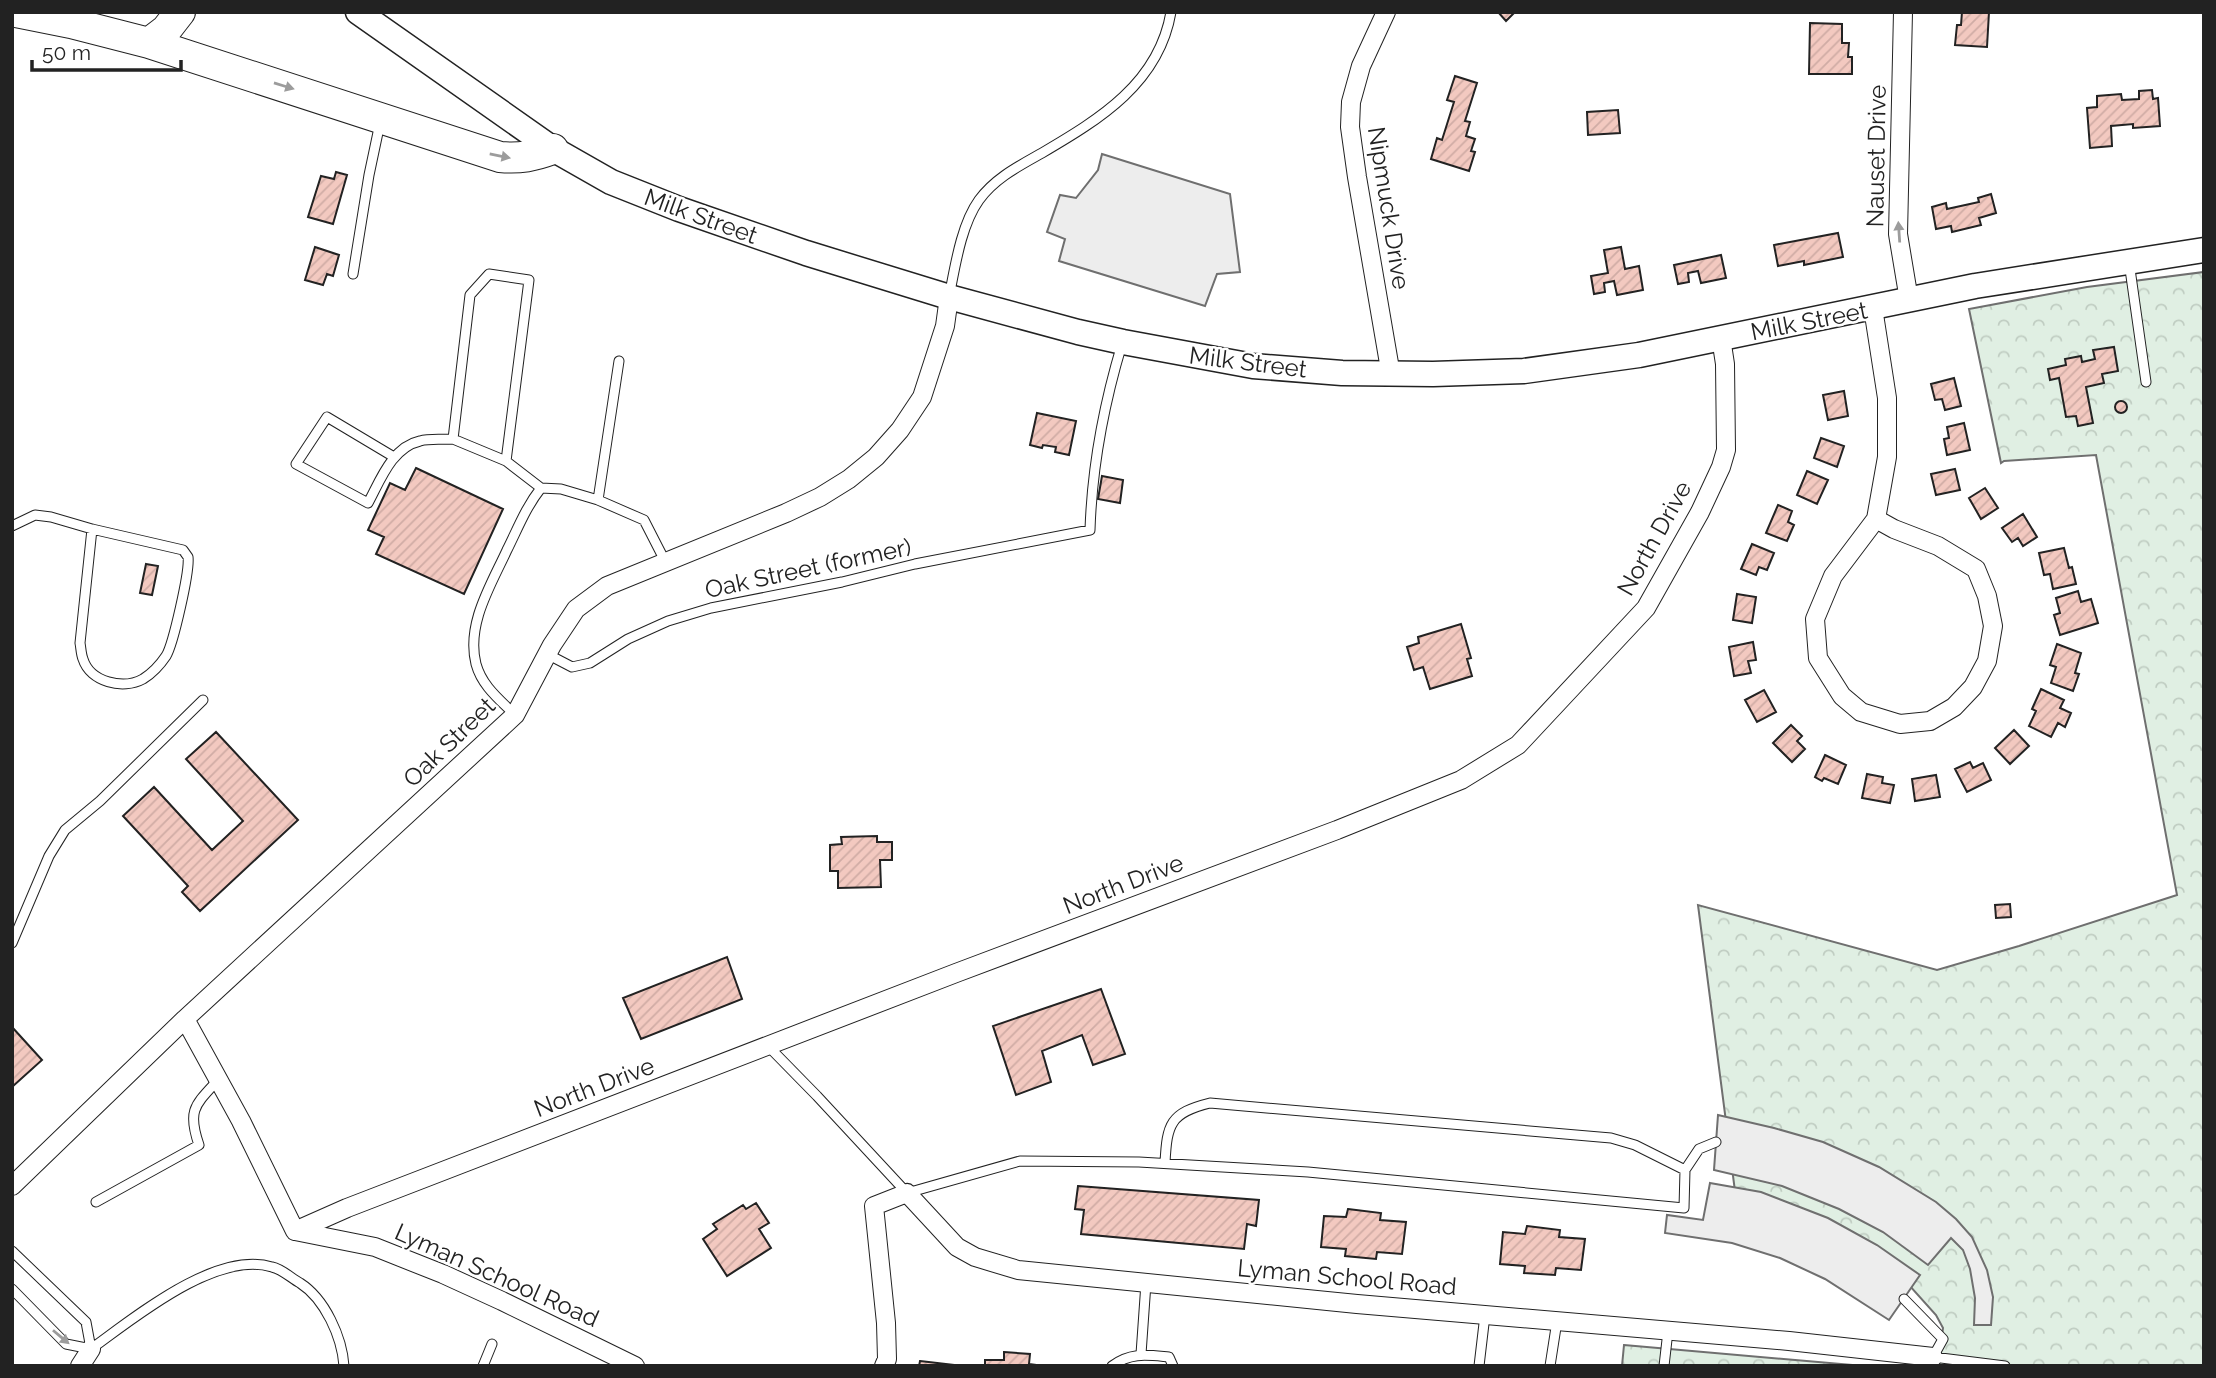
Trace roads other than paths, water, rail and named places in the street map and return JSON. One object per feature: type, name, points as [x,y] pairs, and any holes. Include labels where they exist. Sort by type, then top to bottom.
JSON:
[{"type":"highway","points":[[16,12],[149,43],[500,157],[525,158],[553,149]]},
{"type":"highway","points":[[149,43],[166,30],[180,12]]},
{"type":"main road","name":"Milk Street","points":[[358,12],[553,149],[611,181],[679,209],[806,253],[949,297],[1123,342],[1253,366],[1391,374],[1524,371],[1639,355],[2000,282],[2204,250]]},
{"type":"street","name":"Nipmuck Drive","points":[[1386,12],[1361,66],[1351,102],[1350,127],[1391,374]]},
{"type":"street","name":"Nauset Drive","points":[[1903,12],[1898,234],[1909,300]]},
{"type":"street","name":"Oak Street","points":[[12,1186],[186,1019],[515,715],[547,654],[576,610],[607,586],[820,497],[849,479],[876,457],[900,430],[922,397],[945,326],[949,297]]},
{"type":"street","points":[[1872,308],[1887,398],[1887,457],[1876,519],[1833,576],[1815,619],[1818,658],[1842,696],[1861,712],[1900,724],[1930,720],[1954,707],[1973,687],[1987,661],[1993,626],[1987,596],[1976,569],[1938,545],[1894,529],[1876,519]]},
{"type":"street","name":"North Drive","points":[[295,1231],[360,1203],[1449,785],[1518,745],[1646,608],[1700,512],[1727,450],[1725,364],[1721,338]]},
{"type":"street","points":[[186,1019],[295,1231]]},
{"type":"street","points":[[884,1366],[887,1359],[886,1323],[874,1206],[907,1193]]},
{"type":"street","name":"Lyman School Road","points":[[907,1193],[957,1247],[975,1257],[1018,1270],[1788,1341],[1913,1360],[1933,1357]]},
{"type":"street","name":"Lyman School Road","points":[[295,1231],[375,1247],[502,1301],[635,1366]]},
{"type":"street","points":[[80,1366],[91,1349]]},
{"type":"lane","points":[[949,297],[957,260],[978,201],[1003,175],[1096,119],[1134,88],[1156,55],[1171,12]]},
{"type":"lane","points":[[353,274],[381,118]]},
{"type":"lane","points":[[2129,261],[2146,382]]},
{"type":"lane","points":[[453,439],[470,295],[489,274],[529,280],[506,461]]},
{"type":"lane","name":"Oak Street (former)","points":[[547,654],[572,667],[590,663],[628,639],[668,621],[711,608],[1090,530],[1096,458],[1114,370],[1123,342]]},
{"type":"lane","points":[[598,500],[619,361]]},
{"type":"lane","points":[[394,457],[327,417],[296,464],[368,503],[394,457],[406,447],[419,441],[453,439],[506,461],[541,488],[561,489],[598,500],[644,520],[665,561]]},
{"type":"lane","points":[[515,715],[486,686],[477,666],[473,647],[485,596],[531,499],[541,488]]},
{"type":"lane","points":[[12,526],[35,515],[51,517],[183,551],[188,557],[189,574],[168,654],[142,679],[126,685],[96,676],[83,662],[80,643],[92,529]]},
{"type":"lane","points":[[12,943],[49,856],[65,830],[100,801],[203,700]]},
{"type":"lane","points":[[768,1046],[907,1193],[1020,1161],[1165,1163],[1308,1172],[1684,1208],[1685,1170],[1699,1149],[1716,1142]]},
{"type":"lane","points":[[96,1202],[199,1145],[192,1125],[196,1103],[218,1080]]},
{"type":"lane","points":[[1165,1163],[1166,1139],[1172,1121],[1189,1108],[1210,1103],[1611,1138],[1635,1145],[1685,1170]]},
{"type":"lane","points":[[12,1251],[86,1322],[91,1349]]},
{"type":"lane","points":[[12,1289],[66,1344],[91,1349],[189,1282],[223,1269],[255,1264],[274,1267],[310,1290],[328,1314],[343,1352],[344,1366]]},
{"type":"lane","points":[[1141,1354],[1146,1283]]},
{"type":"lane","points":[[1904,1299],[1943,1339],[1933,1357]]},
{"type":"lane","points":[[1479,1366],[1485,1315]]},
{"type":"lane","points":[[1550,1366],[1557,1321]]},
{"type":"lane","points":[[1664,1366],[1668,1331]]},
{"type":"lane","points":[[483,1366],[492,1344]]},
{"type":"lane","points":[[1112,1366],[1124,1357],[1141,1354],[1170,1357],[1173,1366]]},
{"type":"lane","name":"Lyman School Road","points":[[1933,1357],[2005,1366]]}]
